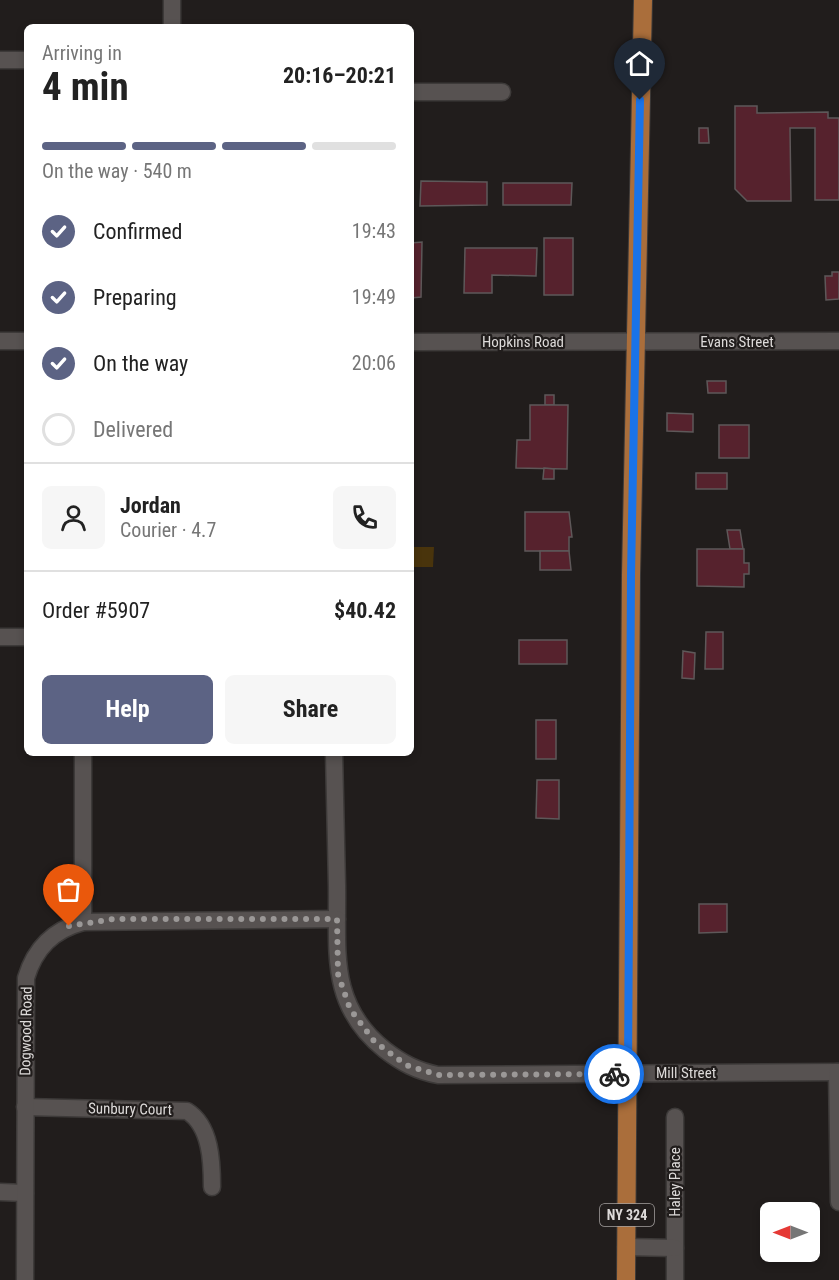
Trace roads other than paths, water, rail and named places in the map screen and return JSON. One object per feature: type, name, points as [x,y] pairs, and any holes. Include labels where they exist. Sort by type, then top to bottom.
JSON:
[{"type":"main road","name":"NY 324","points":[[626,1280],[636,343],[643,0]]},
{"type":"street","points":[[172,0],[172,24]]},
{"type":"street","points":[[0,60],[24,60]]},
{"type":"street","points":[[414,92],[502,92]]},
{"type":"street","points":[[0,341],[24,341]]},
{"type":"street","name":"Evans Street","points":[[636,343],[839,341]]},
{"type":"street","name":"Hopkins Road","points":[[414,342],[636,343]]},
{"type":"street","points":[[0,637],[24,637]]},
{"type":"street","points":[[83,756],[83,922]]},
{"type":"street","name":"Mill Street","points":[[334,756],[338,974],[350,1009],[374,1041],[406,1065],[438,1075],[838,1072]]},
{"type":"street","name":"Dogwood Road","points":[[25,1280],[26,978],[30,965],[44,942],[63,929],[83,922],[337,919]]},
{"type":"street","points":[[838,1072],[839,1202]]},
{"type":"street","name":"Sunbury Court","points":[[25,1107],[187,1111],[200,1124],[212,1159],[212,1188]]},
{"type":"street","name":"Haley Place","points":[[675,1117],[675,1280]]},
{"type":"street","points":[[0,1192],[25,1192]]},
{"type":"street","points":[[626,1247],[675,1248]]}]
